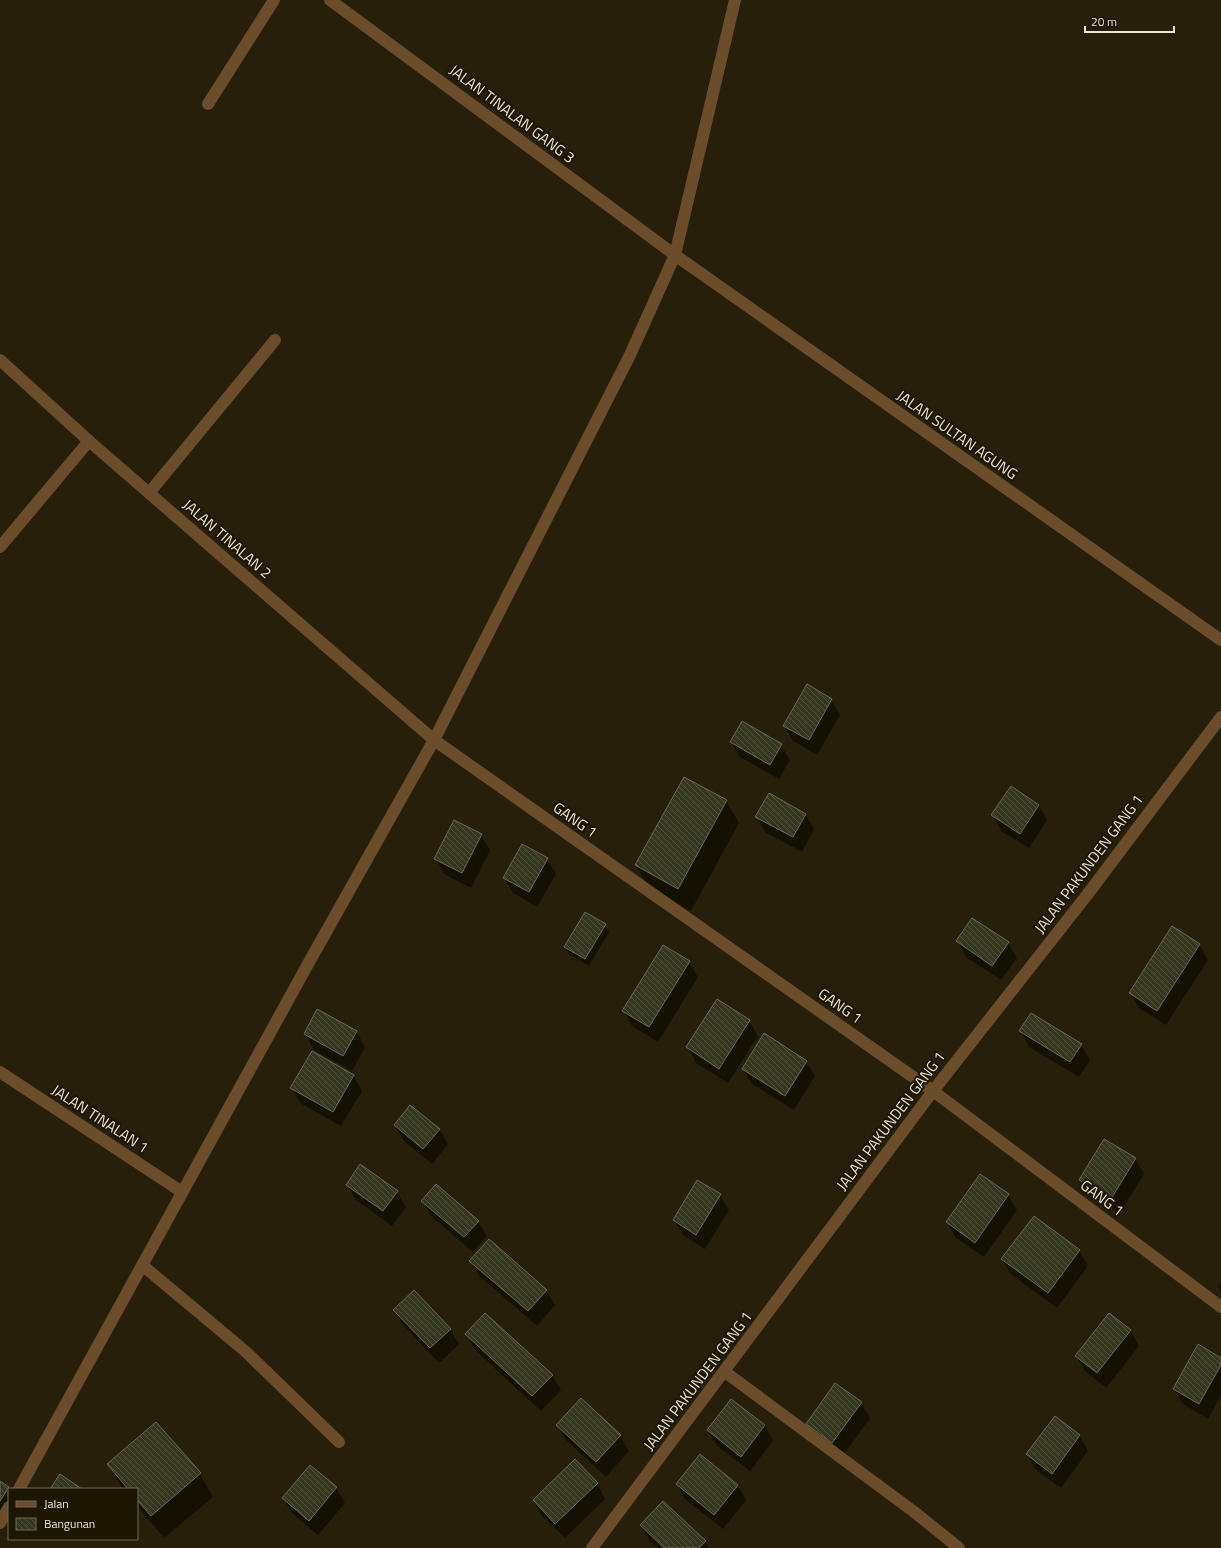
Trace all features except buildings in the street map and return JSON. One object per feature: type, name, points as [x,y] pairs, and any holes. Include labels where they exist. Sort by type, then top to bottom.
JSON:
[{"type":"street","points":[[208,104],[274,0]]},
{"type":"street","name":"JALAN TINALAN GANG 3","points":[[330,0],[675,255]]},
{"type":"street","points":[[20,1488],[308,964],[434,740],[630,355],[675,255],[735,0]]},
{"type":"street","name":"JALAN SULTAN AGUNG","points":[[675,255],[1221,640]]},
{"type":"street","points":[[149,492],[275,340]]},
{"type":"street","name":"JALAN TINALAN 2","points":[[0,360],[89,441],[434,740]]},
{"type":"street","points":[[0,547],[89,441]]},
{"type":"street","name":"JALAN PAKUNDEN GANG 1","points":[[592,1548],[932,1091],[1087,895],[1221,717]]},
{"type":"street","name":"GANG 1","points":[[434,740],[932,1091],[1221,1307]]},
{"type":"street","name":"JALAN TINALAN 1","points":[[0,1072],[182,1192]]},
{"type":"street","points":[[142,1265],[245,1351],[339,1442]]},
{"type":"street","points":[[724,1372],[913,1511],[959,1548]]},
{"type":"street","points":[[0,1523],[8,1508]]}]
